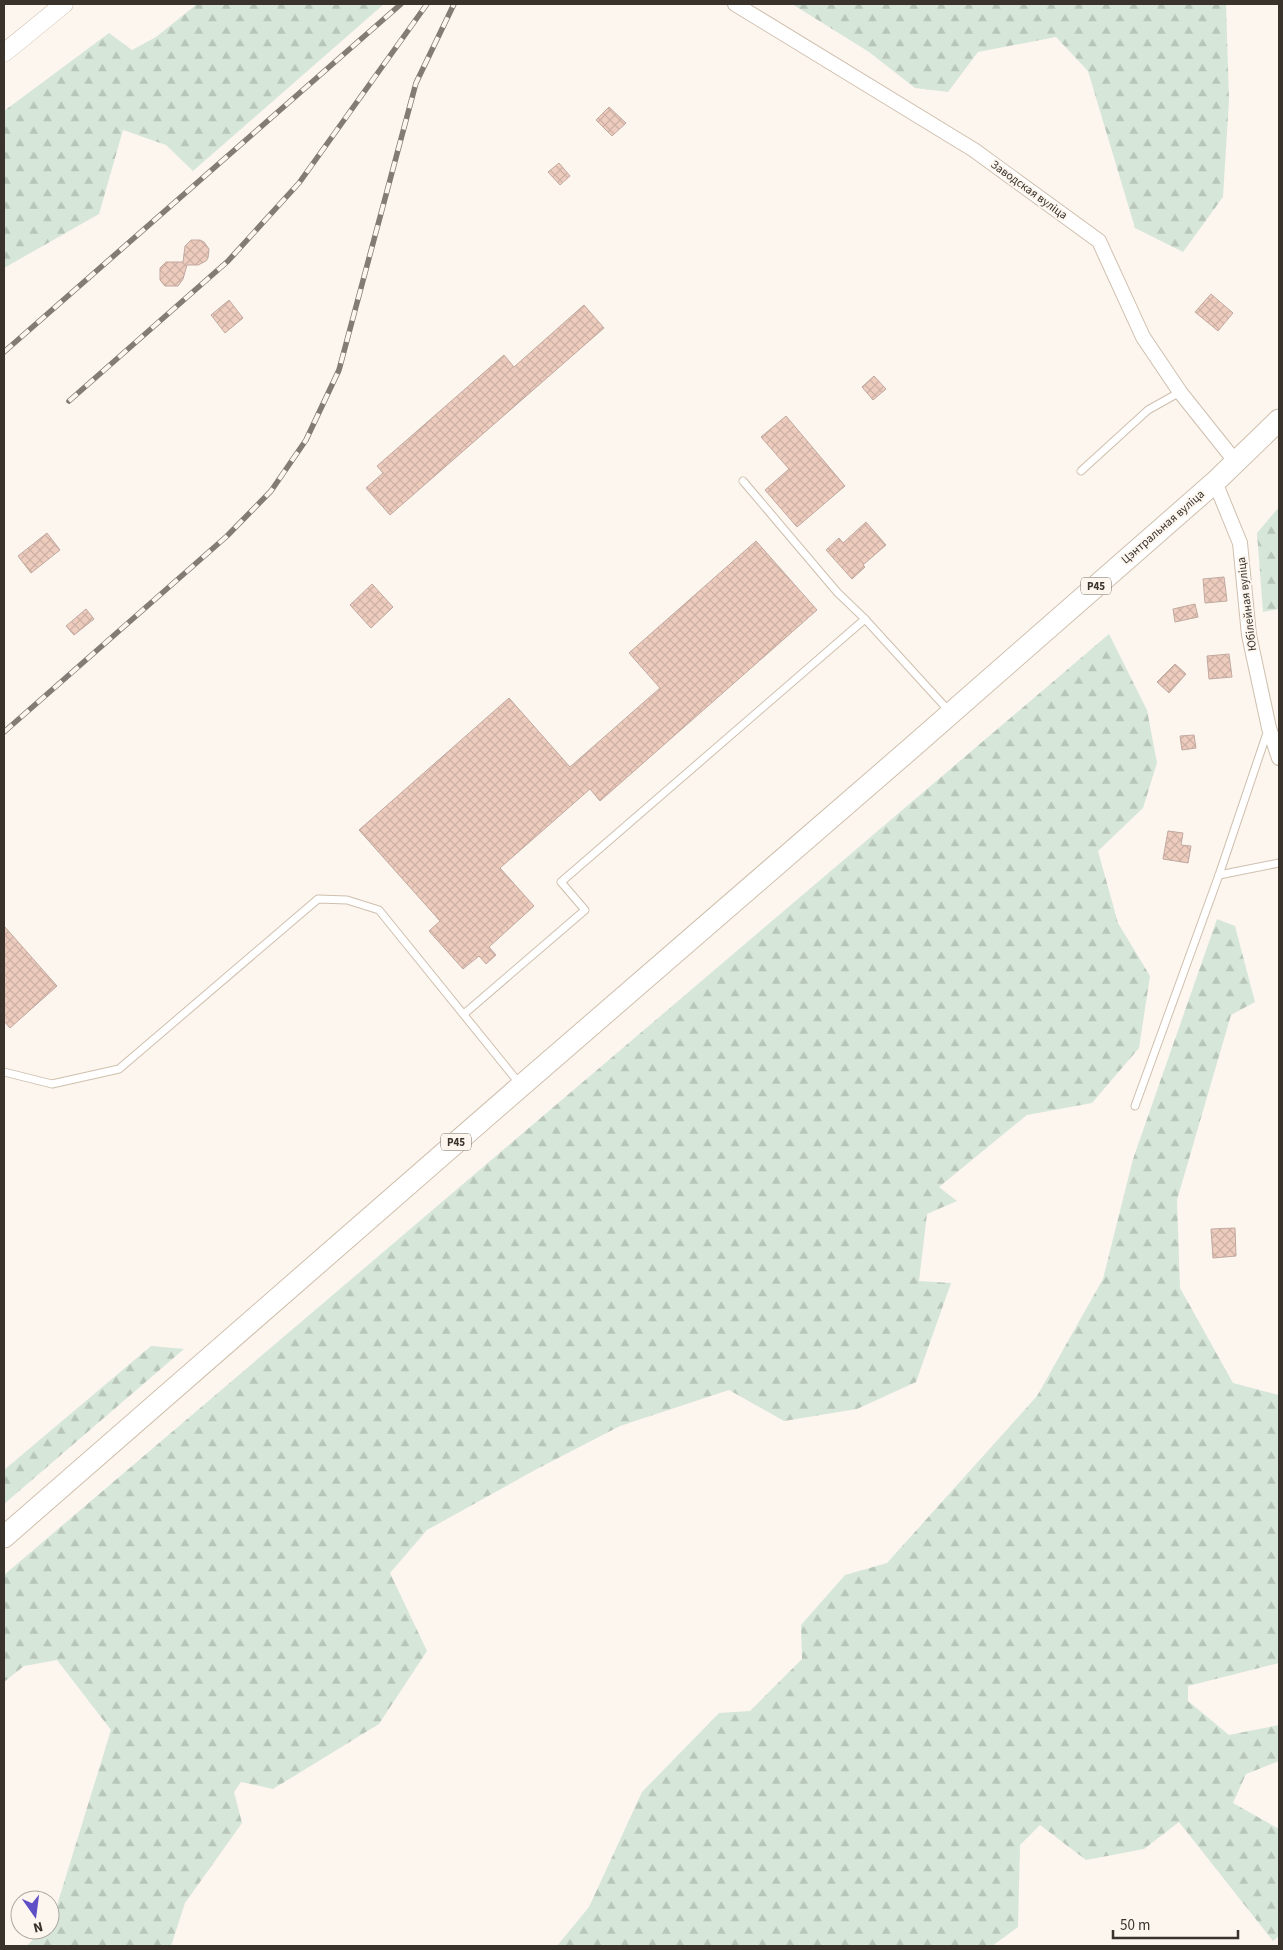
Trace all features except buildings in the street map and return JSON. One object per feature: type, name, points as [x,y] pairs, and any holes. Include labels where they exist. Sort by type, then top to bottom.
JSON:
[{"type":"main road","name":"Цэнтральная вуліца","points":[[520,1086],[910,750],[1215,482],[1279,420]]},
{"type":"main road","name":"Р45","points":[[4,1538],[520,1086]]},
{"type":"street","points":[[4,53],[64,4]]},
{"type":"street","name":"Заводская вуліца","points":[[735,4],[974,150],[1099,241],[1143,337],[1180,392],[1235,461]]},
{"type":"street","name":"Юбілейная вуліца","points":[[1215,482],[1240,543],[1249,635],[1269,728],[1279,758]]},
{"type":"lane","points":[[1081,471],[1148,410],[1180,392]]},
{"type":"lane","points":[[743,481],[837,592],[951,713]]},
{"type":"lane","points":[[464,1014],[585,910],[561,882],[864,619]]},
{"type":"lane","points":[[1135,1106],[1219,875],[1269,728]]},
{"type":"lane","points":[[1219,875],[1279,863]]},
{"type":"lane","points":[[4,1072],[52,1084],[118,1069],[318,899],[347,900],[379,910],[520,1086]]},
{"type":"green space","points":[[197,4],[384,4],[193,171],[166,145],[123,130],[99,214],[4,268],[4,111],[109,33],[132,50],[156,37]]},
{"type":"green space","points":[[792,4],[1226,4],[1229,100],[1223,197],[1183,252],[1135,228],[1088,71],[1056,37],[978,52],[948,92],[915,88],[869,52]]},
{"type":"green space","points":[[1279,507],[1279,609],[1263,612],[1257,533]]},
{"type":"green space","points":[[1109,634],[1147,710],[1157,763],[1143,808],[1098,851],[1118,923],[1150,976],[1139,1048],[1092,1103],[1027,1115],[939,1187],[957,1201],[927,1214],[919,1281],[951,1283],[916,1382],[857,1409],[784,1421],[729,1390],[620,1426],[535,1470],[427,1530],[390,1573],[427,1651],[379,1724],[273,1789],[241,1782],[234,1792],[242,1823],[185,1903],[171,1946],[27,1946],[32,1940],[60,1940],[60,1896],[111,1730],[57,1660],[24,1666],[4,1682],[4,1575]]},
{"type":"green space","points":[[1217,919],[1235,926],[1255,1002],[1231,1015],[1177,1200],[1180,1288],[1233,1383],[1279,1395],[1279,1663],[1188,1686],[1188,1701],[1229,1735],[1279,1725],[1279,1761],[1246,1774],[1233,1803],[1279,1829],[1279,1936],[1273,1941],[1179,1822],[1144,1849],[1086,1860],[1040,1825],[1020,1845],[1018,1927],[992,1946],[557,1946],[589,1907],[642,1792],[719,1713],[750,1711],[802,1659],[801,1625],[845,1575],[887,1563],[1037,1396],[1103,1279],[1133,1159]]},
{"type":"green space","points":[[151,1346],[184,1349],[4,1504],[4,1470]]},
{"type":"railway","points":[[4,352],[401,4]]},
{"type":"railway","points":[[69,401],[228,261],[299,183],[427,4]]},
{"type":"railway","points":[[4,732],[227,536],[271,491],[306,440],[339,370],[416,83],[454,4]]}]
